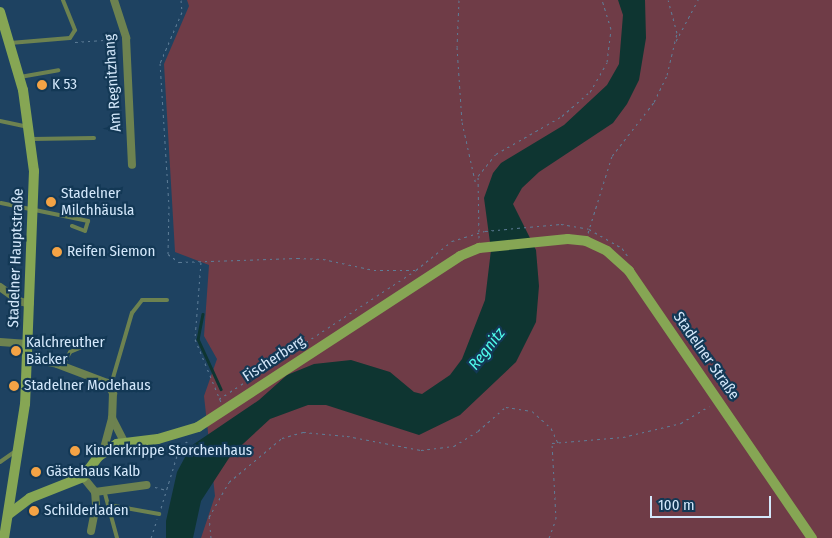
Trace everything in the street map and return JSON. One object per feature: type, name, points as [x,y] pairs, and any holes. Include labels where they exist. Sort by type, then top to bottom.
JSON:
[{"type":"main road","name":"Stadelner Hauptstraße","points":[[0,12],[19,77],[32,139],[33,210],[28,344],[20,448],[4,538]]},
{"type":"main road","name":"Stadelner Straße","points":[[542,239],[586,241],[607,251],[629,271],[812,538]]},
{"type":"main road","name":"Fischerberg","points":[[9,514],[30,498],[83,477],[103,452],[124,442],[158,439],[198,427],[443,265],[479,248],[542,239]]},
{"type":"street","name":"Am Regnitzhang","points":[[114,0],[126,38],[132,164]]},
{"type":"street","points":[[0,288],[19,301],[30,304]]},
{"type":"street","points":[[0,342],[28,344]]},
{"type":"street","points":[[27,358],[62,366],[99,379],[110,388],[112,418],[103,452]]},
{"type":"street","points":[[112,418],[124,442]]},
{"type":"street","points":[[83,477],[95,492],[96,505],[91,531]]},
{"type":"street","points":[[95,492],[104,488],[147,485]]},
{"type":"lane","points":[[10,43],[70,38],[75,30],[64,0]]},
{"type":"lane","points":[[19,77],[58,70]]},
{"type":"lane","points":[[0,121],[30,128]]},
{"type":"lane","points":[[32,139],[94,138]]},
{"type":"lane","points":[[1,203],[88,221],[84,231],[72,226]]},
{"type":"lane","points":[[110,388],[135,309],[142,300],[167,300]]},
{"type":"lane","points":[[62,366],[70,352],[89,344]]},
{"type":"lane","points":[[0,462],[20,448]]},
{"type":"lane","points":[[104,488],[106,505]]},
{"type":"lane","points":[[106,505],[159,514]]},
{"type":"lane","points":[[106,505],[112,508],[117,538]]},
{"type":"path","points":[[181,0],[182,12],[160,62],[169,206],[168,254],[179,262],[297,258],[323,259],[374,270],[416,270]]},
{"type":"path","points":[[459,0],[457,47],[462,122],[476,186],[479,248]]},
{"type":"path","points":[[476,186],[478,176],[496,154],[562,116],[590,92],[607,62],[611,29],[602,0]]},
{"type":"path","points":[[586,241],[612,156],[654,102],[666,75],[677,33],[668,0]]},
{"type":"path","points":[[674,44],[698,0]]},
{"type":"path","points":[[70,38],[73,42],[126,38]]},
{"type":"path","points":[[201,261],[195,339],[219,399],[416,270],[452,241],[478,232],[535,224]]},
{"type":"path","points":[[549,538],[556,519],[552,443],[624,437],[681,423],[718,400]]},
{"type":"path","points":[[211,538],[209,517],[229,482],[282,438],[303,432],[347,436],[421,450],[454,446],[478,431],[506,407],[532,411],[552,428],[558,443]]},
{"type":"path","points":[[157,488],[166,491],[180,446],[194,438]]},
{"type":"shaded area","points":[[187,0],[832,0],[832,538],[201,538],[215,496],[204,396],[217,359],[204,336],[209,265],[175,252],[164,64],[189,6]]},
{"type":"water","name":"Regnitz","points":[[618,0],[645,0],[646,38],[639,80],[627,104],[613,123],[539,172],[522,188],[513,204],[536,250],[539,286],[536,322],[516,362],[460,415],[419,435],[326,405],[308,405],[270,419],[231,455],[201,501],[193,538],[166,538],[166,521],[177,472],[191,446],[259,400],[287,375],[314,364],[351,360],[390,372],[414,392],[422,394],[450,375],[462,359],[485,300],[491,250],[484,198],[493,173],[501,163],[564,125],[607,85],[619,64],[623,15]]},
{"type":"waterway","points":[[203,314],[198,339],[221,389]]},
{"type":"place","name":"K 53","points":[[42,85]]},
{"type":"place","name":"Stadelner Milchhäusla","points":[[51,202]]},
{"type":"place","name":"Reifen Siemon","points":[[57,252]]},
{"type":"place","name":"Kalchreuther Bäcker","points":[[16,351]]},
{"type":"place","name":"Stadelner Modehaus","points":[[14,386]]},
{"type":"place","name":"Kinderkrippe Storchenhaus","points":[[75,451]]},
{"type":"place","name":"Gästehaus Kalb","points":[[36,472]]},
{"type":"place","name":"Schilderladen","points":[[34,511]]}]
